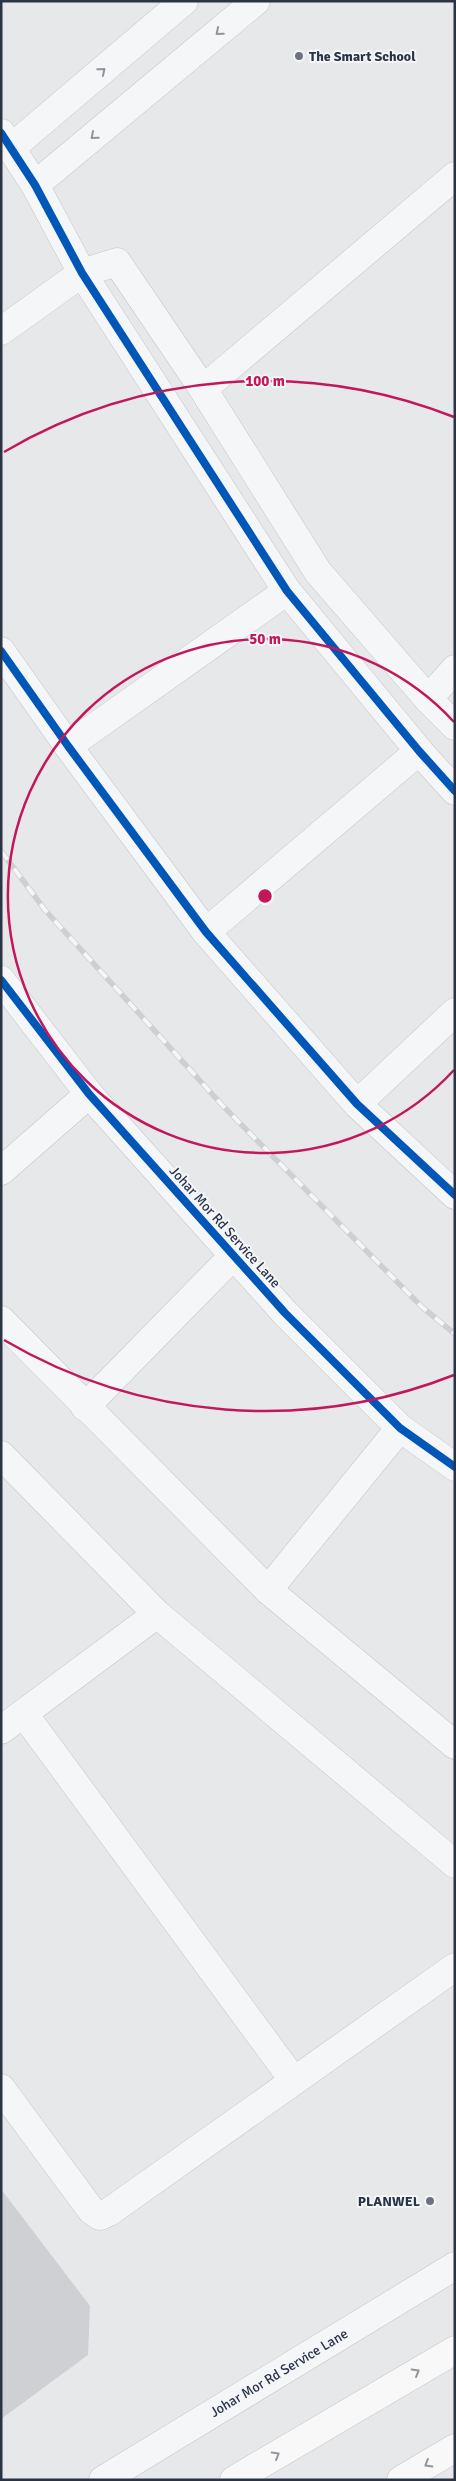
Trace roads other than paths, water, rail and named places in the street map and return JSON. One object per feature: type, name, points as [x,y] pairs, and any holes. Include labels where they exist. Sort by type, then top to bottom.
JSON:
[{"type":"main road","points":[[245,2477],[455,2350]]},
{"type":"main road","points":[[401,2480],[455,2448]]},
{"type":"street","points":[[184,1],[6,140],[35,185],[82,273],[287,591],[419,751],[455,791]]},
{"type":"street","points":[[35,185],[256,1]]},
{"type":"street","points":[[203,389],[455,176]]},
{"type":"street","points":[[1,331],[82,273],[117,262],[203,389],[318,572],[428,699],[455,726]]},
{"type":"street","points":[[68,746],[287,591]]},
{"type":"street","points":[[1,651],[68,746],[206,932],[357,1104],[455,1195]]},
{"type":"street","points":[[428,699],[455,669]]},
{"type":"street","points":[[206,932],[419,751]]},
{"type":"street","name":"Johar Mor Rd Service Lane","points":[[1,980],[89,1094],[285,1313],[400,1428],[455,1467]]},
{"type":"street","points":[[357,1104],[455,1012]]},
{"type":"street","points":[[1,1171],[89,1094]]},
{"type":"street","points":[[85,1407],[234,1255]]},
{"type":"street","points":[[1,1320],[268,1590],[455,1746]]},
{"type":"street","points":[[268,1590],[400,1428]]},
{"type":"street","points":[[1,1455],[157,1614],[455,1864]]},
{"type":"street","points":[[1,1730],[157,1614]]},
{"type":"street","points":[[24,1714],[294,2081]]},
{"type":"street","points":[[1,2088],[90,2210],[100,2216],[109,2212],[455,1967]]},
{"type":"street","name":"Johar Mor Rd Service Lane","points":[[103,2480],[455,2266]]},
{"type":"railway","points":[[1,851],[45,910],[223,1106],[422,1307],[455,1334]]},
{"type":"place","name":"The Smart School","points":[[299,56]]},
{"type":"place","name":"PLANWEL","points":[[430,2201]]}]
